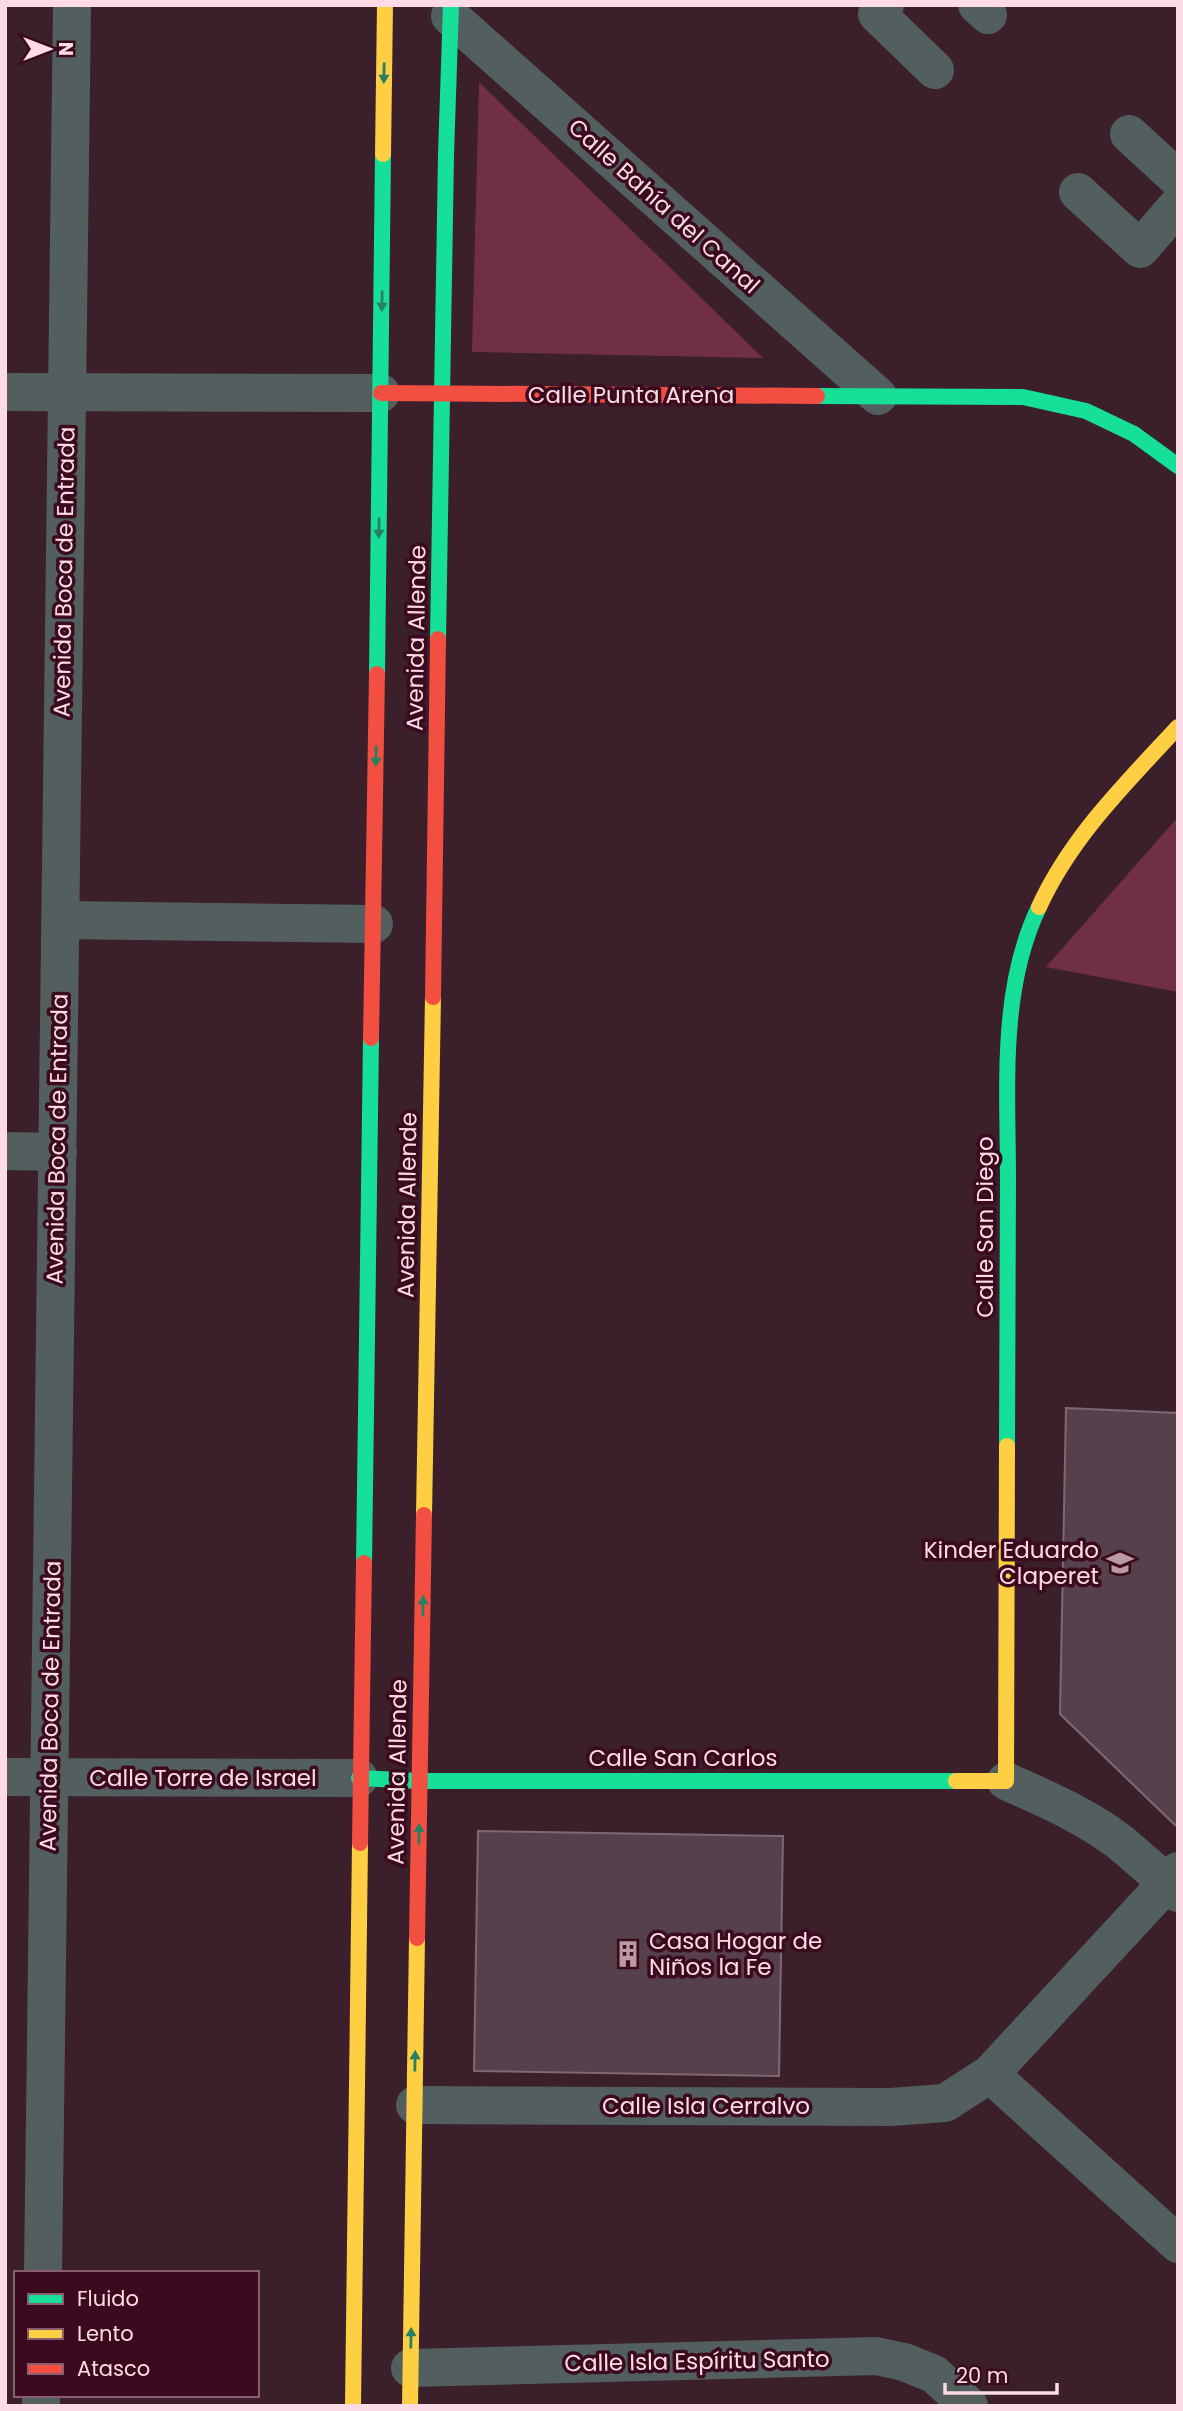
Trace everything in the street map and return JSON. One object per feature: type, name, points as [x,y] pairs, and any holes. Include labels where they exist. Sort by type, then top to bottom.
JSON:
[{"type":"street","name":"Avenida Boca de Entrada","points":[[43,2271],[72,5]]},
{"type":"street","name":"Avenida Allende","points":[[353,2406],[359,1778],[374,924],[385,5]]},
{"type":"street","points":[[885,5],[877,14],[934,70]]},
{"type":"street","name":"Avenida Allende","points":[[410,2406],[442,394],[451,11]]},
{"type":"street","name":"Calle Bahía del Canal","points":[[451,11],[878,396]]},
{"type":"street","points":[[1129,134],[1178,179]]},
{"type":"street","points":[[1078,192],[1140,249],[1173,221]]},
{"type":"street","name":"Calle Punta Arena","points":[[5,392],[1023,397],[1086,411],[1133,434],[1178,466]]},
{"type":"street","name":"Calle San Diego","points":[[1006,1781],[1008,1063],[1015,975],[1028,929],[1054,874],[1103,808],[1178,727]]},
{"type":"street","points":[[60,920],[374,924]]},
{"type":"street","points":[[5,1151],[58,1152]]},
{"type":"street","name":"Calle Torre de Israel","points":[[5,1777],[359,1778]]},
{"type":"street","name":"Calle San Carlos","points":[[359,1778],[420,1781],[1006,1781]]},
{"type":"street","points":[[1006,1781],[1055,1802],[1086,1820],[1174,1882]]},
{"type":"street","name":"Calle Isla Cerralvo","points":[[415,2105],[891,2107],[945,2103],[990,2074],[1174,1882]]},
{"type":"street","points":[[990,2074],[1178,2244]]},
{"type":"street","name":"Calle Isla Espíritu Santo","points":[[410,2368],[876,2357],[904,2362],[934,2374],[969,2406]]},
{"type":"shaded area","points":[[479,82],[763,358],[472,352]]},
{"type":"shaded area","points":[[1178,817],[1178,992],[1046,967]]},
{"type":"building","name":"Kinder Eduardo Claperet","points":[[1066,1408],[1178,1413],[1178,1822],[1175,1825],[1060,1714]]},
{"type":"building","name":"Casa Hogar de Niños la Fe","points":[[478,1831],[783,1836],[779,2076],[474,2071]]},
{"type":"traffic: fast","points":[[438,639],[451,5]]},
{"type":"traffic: fast","points":[[377,674],[383,154]]},
{"type":"traffic: fast","points":[[817,396],[1023,397],[1086,411],[1134,434],[1178,466]]},
{"type":"traffic: fast","points":[[1007,1446],[1008,1040],[1017,972],[1039,907]]},
{"type":"traffic: fast","points":[[364,1563],[371,1038]]},
{"type":"traffic: fast","points":[[359,1778],[420,1781],[956,1781]]},
{"type":"traffic: slow","points":[[383,154],[385,5]]},
{"type":"traffic: slow","points":[[1039,907],[1052,881],[1083,834],[1178,727]]},
{"type":"traffic: slow","points":[[424,1515],[433,997]]},
{"type":"traffic: slow","points":[[956,1781],[1006,1781],[1007,1446]]},
{"type":"traffic: slow","points":[[353,2406],[360,1843]]},
{"type":"traffic: slow","points":[[410,2406],[417,1938]]},
{"type":"traffic: jam","points":[[381,393],[817,396]]},
{"type":"traffic: jam","points":[[433,997],[438,639]]},
{"type":"traffic: jam","points":[[371,1038],[377,674]]},
{"type":"traffic: jam","points":[[417,1938],[424,1515]]},
{"type":"traffic: jam","points":[[360,1843],[364,1563]]},
{"type":"place","name":"Kinder Eduardo Claperet","points":[[1120,1563]]},
{"type":"place","name":"Casa Hogar de Niños la Fe","points":[[628,1954]]}]
